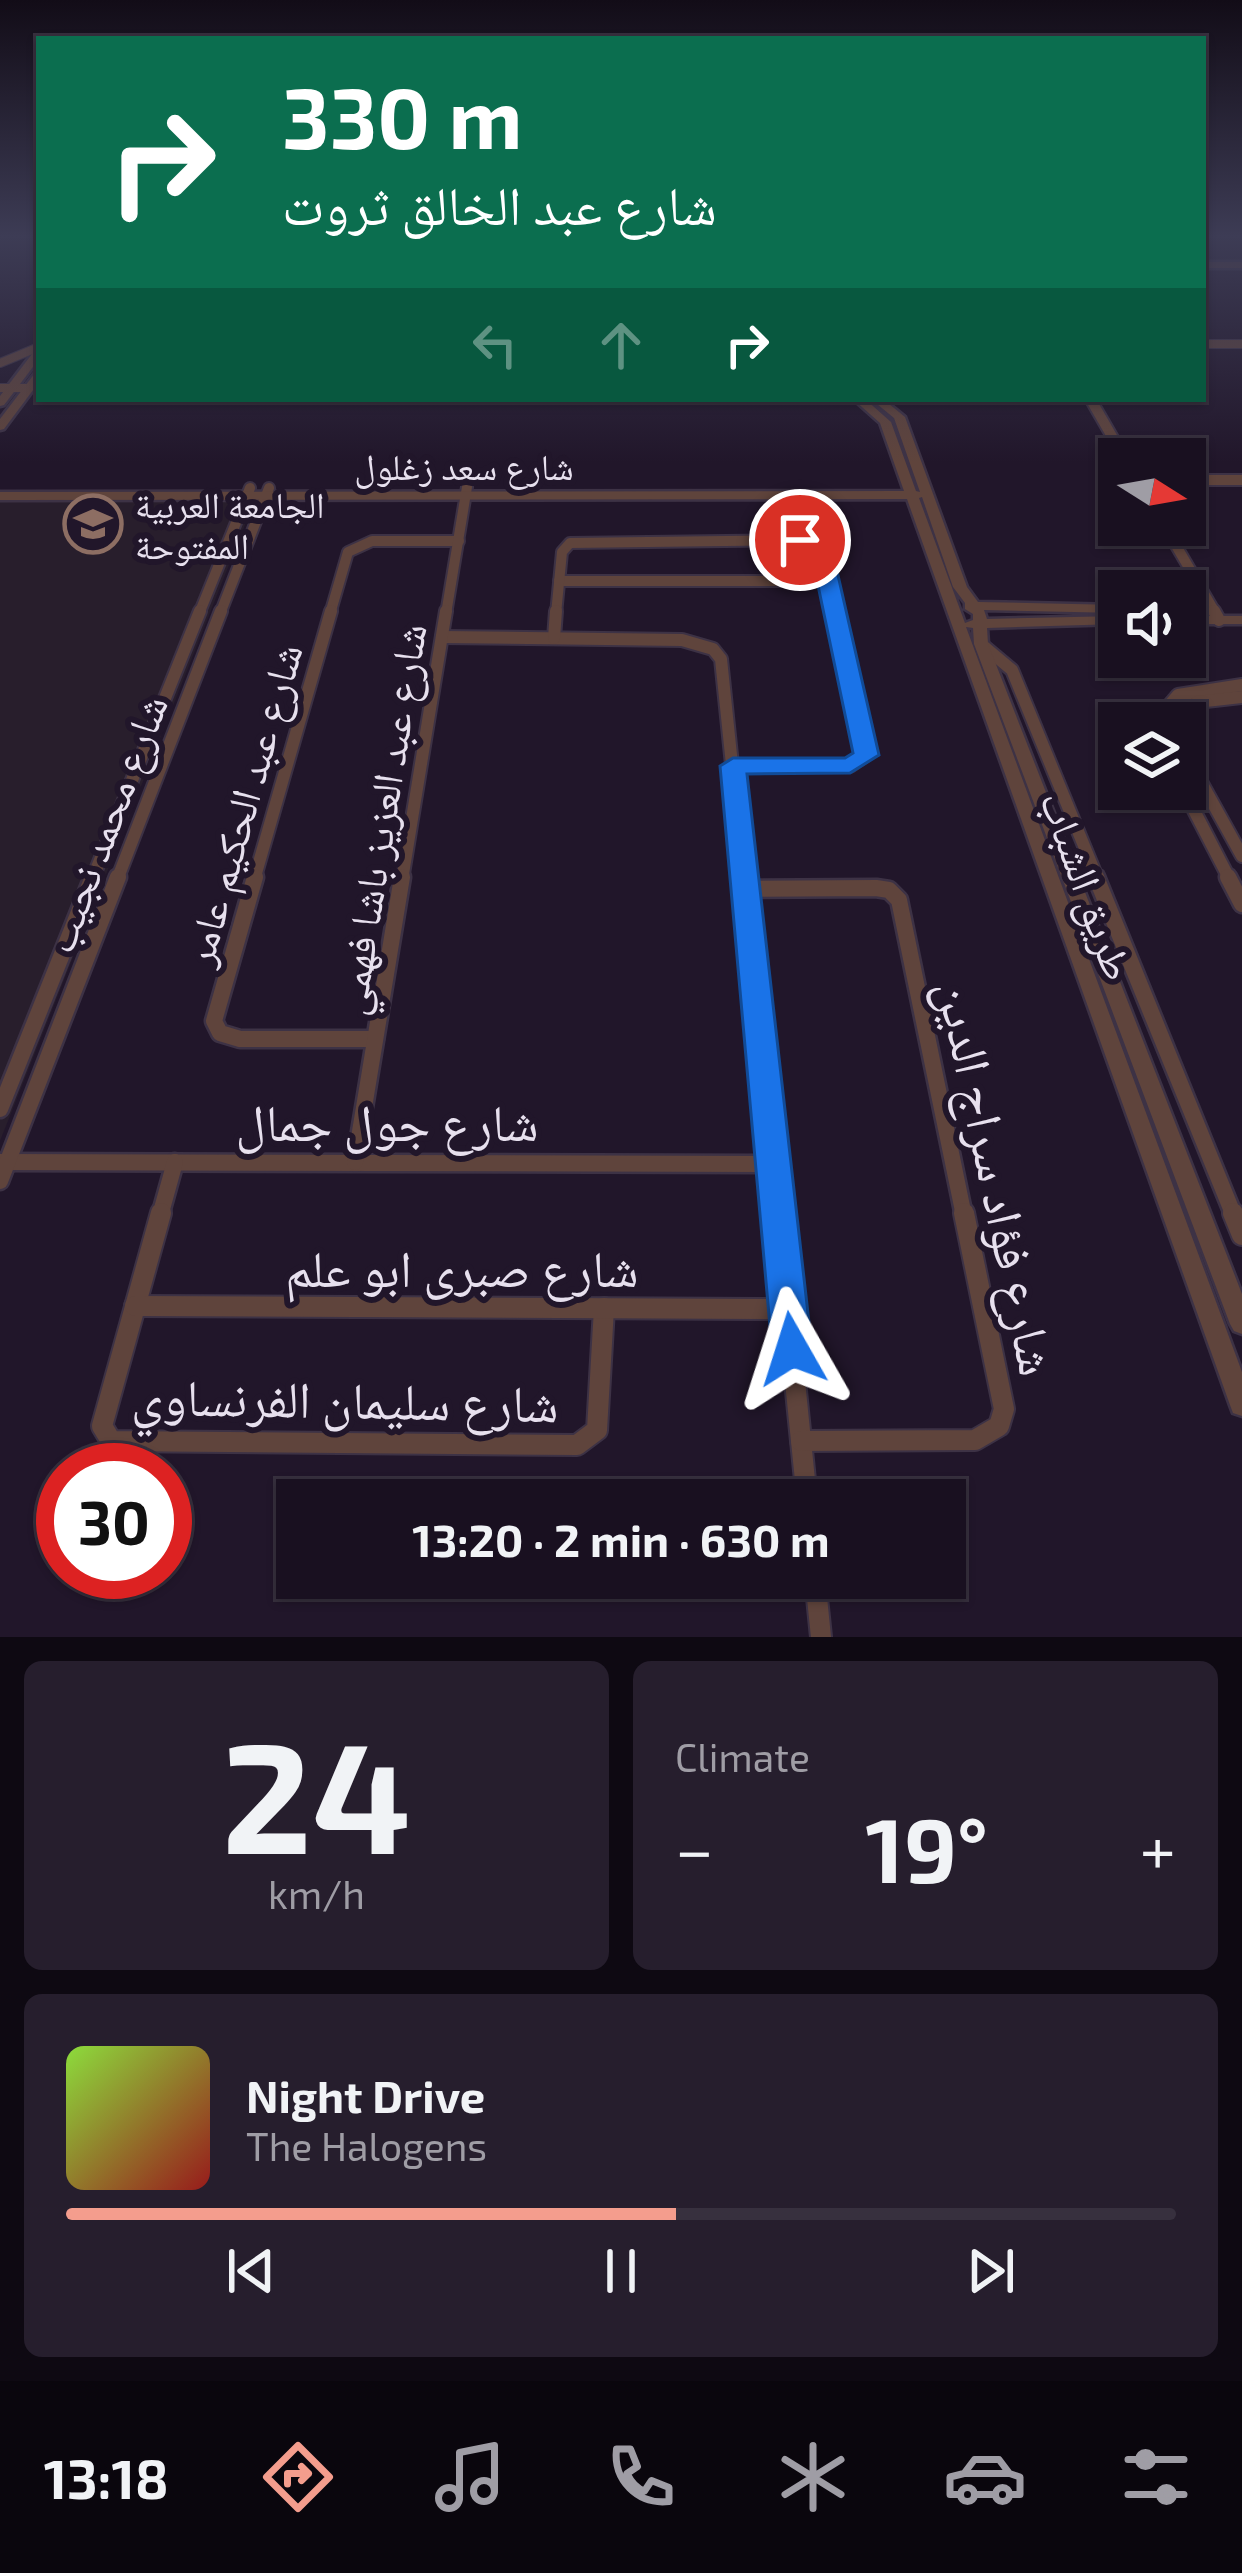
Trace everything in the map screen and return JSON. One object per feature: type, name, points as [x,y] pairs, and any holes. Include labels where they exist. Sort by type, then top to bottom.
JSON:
[{"type":"street","points":[[1206,344],[1242,344]]},
{"type":"street","points":[[0,363],[36,350]]},
{"type":"street","points":[[0,428],[10,393],[36,354]]},
{"type":"street","points":[[10,393],[36,377]]},
{"type":"street","name":"طريق الشباب","points":[[862,402],[883,416],[961,587],[979,615],[981,644],[1242,1324]]},
{"type":"street","name":"طريق الشباب","points":[[880,402],[899,417],[951,615],[1242,1405]]},
{"type":"street","points":[[1092,402],[1113,438]]},
{"type":"street","points":[[1206,480],[1242,480]]},
{"type":"street","name":"شارع عبد العزيز باشا فهمي","points":[[355,1162],[467,491]]},
{"type":"street","name":"شارع سعد زغلول","points":[[0,492],[917,491]]},
{"type":"street","name":"شارع محمد نجيب","points":[[0,1109],[249,492]]},
{"type":"street","name":"شارع محمد نجيب","points":[[0,1181],[267,492]]},
{"type":"street","points":[[554,638],[563,547],[578,542],[800,540],[821,549],[866,755],[850,766],[733,766]]},
{"type":"street","name":"شارع عبد الحكيم عامر","points":[[375,1039],[240,1039],[220,1034],[214,1021],[348,552],[372,541],[458,541]]},
{"type":"street","points":[[1176,546],[1216,614]]},
{"type":"street","points":[[559,581],[829,581]]},
{"type":"street","points":[[1206,616],[1242,608]]},
{"type":"street","points":[[979,615],[1098,609]]},
{"type":"street","points":[[1206,612],[1242,620]]},
{"type":"street","points":[[951,615],[1098,619]]},
{"type":"street","points":[[194,630],[214,630]]},
{"type":"street","points":[[442,637],[682,640],[713,649],[721,659],[805,1479]]},
{"type":"street","points":[[981,644],[1012,670],[1242,1235]]},
{"type":"street","points":[[1165,702],[1180,693],[1242,685]]},
{"type":"street","points":[[1197,702],[1242,697]]},
{"type":"street","points":[[1206,791],[1242,857],[1219,860]]},
{"type":"street","points":[[1194,810],[1242,904]]},
{"type":"street","name":"شارع فؤاد سراج الدين","points":[[745,889],[876,888],[890,890],[898,900],[1004,1409],[1002,1424],[992,1436],[975,1440],[801,1441]]},
{"type":"street","name":"شارع جول جمال","points":[[4,1162],[773,1164]]},
{"type":"street","name":"شارع سليمان الفرنساوي","points":[[175,1162],[102,1426],[111,1441],[578,1445],[589,1439],[599,1418],[604,1308]]},
{"type":"street","name":"شارع صبرى ابو علم","points":[[135,1306],[788,1309]]},
{"type":"street","points":[[817,1599],[821,1637]]},
{"type":"shaded area","points":[[0,491],[258,492],[0,1141]]},
{"type":"place","name":"الجامعة العربية المفتوحة","points":[[93,524]]},
{"type":"route","points":[[792,1349],[733,766],[850,766],[866,755],[821,549],[800,540]]}]
